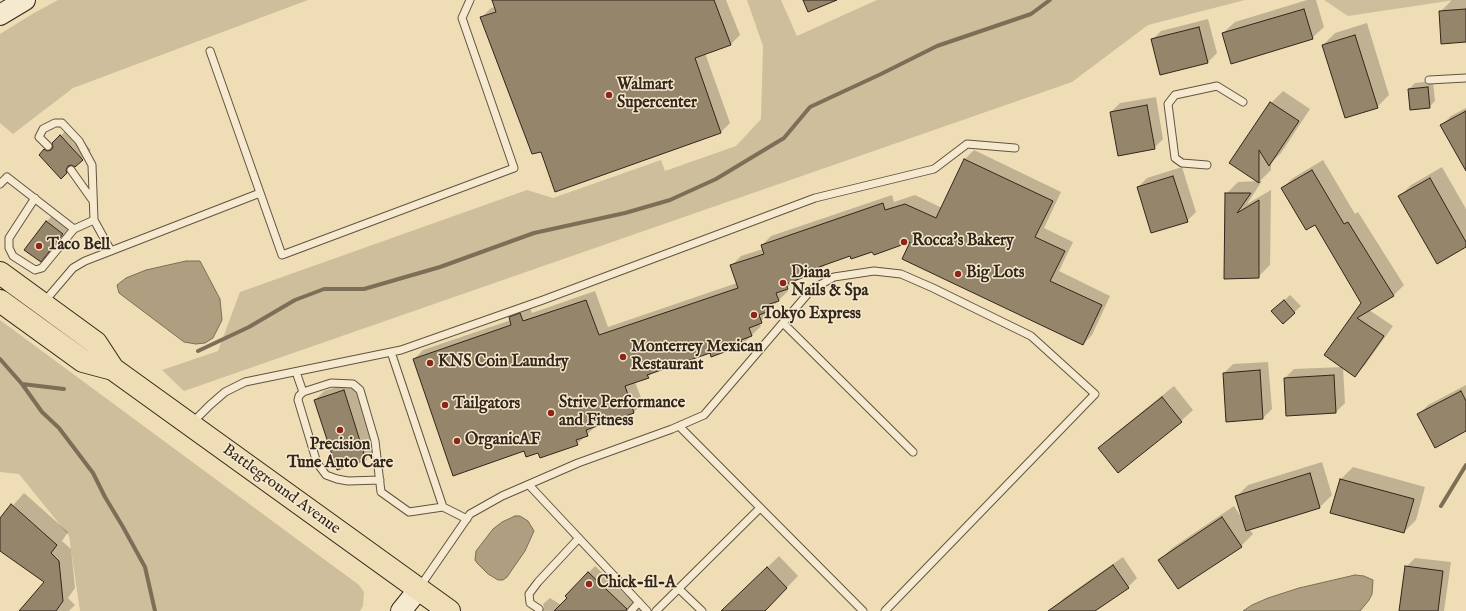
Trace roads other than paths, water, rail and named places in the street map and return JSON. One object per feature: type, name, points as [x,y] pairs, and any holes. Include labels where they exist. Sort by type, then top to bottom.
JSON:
[{"type":"main road","name":"Battleground Avenue","points":[[0,273],[96,343],[113,369],[448,611]]},
{"type":"main road","name":"Battleground Avenue","points":[[0,301],[83,361],[113,369]]},
{"type":"main road","points":[[0,301],[31,311],[37,310],[42,304]]},
{"type":"street","points":[[0,15],[25,0]]},
{"type":"street","points":[[401,611],[418,590]]},
{"type":"lane","points":[[210,52],[282,255],[514,168],[462,18],[470,0]]},
{"type":"lane","points":[[1429,80],[1466,78]]},
{"type":"lane","points":[[1207,165],[1182,163],[1175,158],[1168,104],[1175,95],[1217,86],[1243,102]]},
{"type":"lane","points":[[48,146],[39,136],[43,129],[55,123],[62,123],[79,142],[92,165],[94,220],[111,251]]},
{"type":"lane","points":[[190,425],[225,392],[246,382],[401,350],[544,300],[815,198],[934,169],[967,144],[1015,148]]},
{"type":"lane","points":[[71,170],[94,201]]},
{"type":"lane","points":[[0,184],[7,177],[74,229]]},
{"type":"lane","points":[[42,304],[73,268],[85,261],[260,193]]},
{"type":"lane","points":[[35,198],[9,238],[9,248],[13,256],[35,270],[42,268],[74,229],[94,220]]},
{"type":"lane","points":[[418,590],[470,514],[502,496],[578,464],[679,426],[704,414],[811,290],[834,277],[874,271],[901,274],[1031,336],[1094,394],[885,611]]},
{"type":"lane","points":[[783,323],[913,452]]},
{"type":"lane","points":[[390,352],[443,507]]},
{"type":"lane","points":[[296,372],[303,392]]},
{"type":"lane","points":[[380,480],[348,481],[326,475],[317,464],[298,400],[299,396],[303,392],[331,383],[353,384],[360,390],[376,441],[380,480],[381,492],[408,512],[443,507],[467,519]]},
{"type":"lane","points":[[679,426],[863,611]]},
{"type":"lane","points":[[529,485],[647,611]]},
{"type":"lane","points":[[656,611],[760,508]]},
{"type":"lane","points":[[539,610],[530,603],[529,594],[538,582],[579,538]]},
{"type":"lane","points":[[679,589],[702,611]]},
{"type":"lane","points":[[631,611],[639,602]]},
{"type":"waterway","points":[[198,351],[249,327],[295,300],[324,289],[364,289],[440,267],[534,233],[625,213],[670,200],[716,179],[784,138],[810,107],[937,46],[1031,14],[1050,0]]},
{"type":"waterway","points":[[0,359],[22,384],[42,412],[59,428],[93,473],[145,567],[155,611]]},
{"type":"waterway","points":[[22,384],[64,389]]},
{"type":"waterway","points":[[1441,506],[1466,465]]},
{"type":"place","name":"Walmart Supercenter","points":[[609,95]]},
{"type":"place","name":"Rocca's Bakery","points":[[904,242]]},
{"type":"place","name":"Taco Bell","points":[[39,246]]},
{"type":"place","name":"Big Lots","points":[[958,274]]},
{"type":"place","name":"Diana Nails & Spa","points":[[783,283]]},
{"type":"place","name":"Tokyo Express","points":[[754,315]]},
{"type":"place","name":"Monterrey Mexican Restaurant","points":[[623,357]]},
{"type":"place","name":"KNS Coin Laundry","points":[[430,363]]},
{"type":"place","name":"Tailgators","points":[[445,405]]},
{"type":"place","name":"Strive Performance and Fitness","points":[[551,413]]},
{"type":"place","name":"Precision Tune Auto Care","points":[[340,430]]},
{"type":"place","name":"OrganicAF","points":[[457,441]]},
{"type":"place","name":"Chick-fil-A","points":[[589,584]]}]
